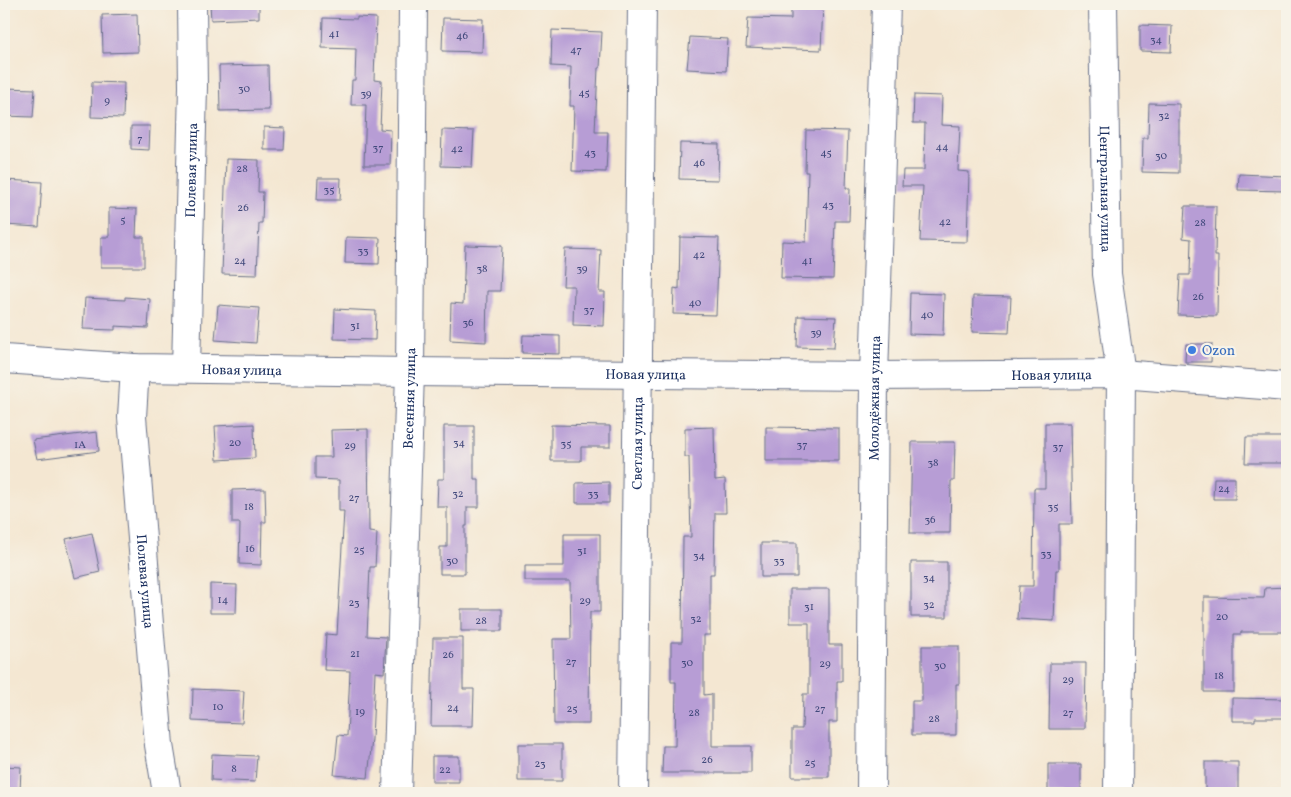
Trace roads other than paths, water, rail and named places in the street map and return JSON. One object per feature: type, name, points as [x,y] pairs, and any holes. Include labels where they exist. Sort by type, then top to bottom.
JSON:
[{"type":"street","name":"Полевая улица","points":[[186,368],[194,87],[192,4]]},
{"type":"street","name":"Весенняя улица","points":[[396,793],[410,372],[413,4]]},
{"type":"street","name":"Светлая улица","points":[[632,793],[642,4]]},
{"type":"street","name":"Молодёжная улица","points":[[871,793],[874,376],[886,4]]},
{"type":"street","name":"Центральная улица","points":[[1103,4],[1107,274],[1122,374],[1118,793]]},
{"type":"street","name":"Новая улица","points":[[4,359],[135,368],[410,372],[874,376],[1122,374],[1287,387]]},
{"type":"street","name":"Полевая улица","points":[[135,368],[132,417],[159,745],[167,793]]},
{"type":"place","name":"Ozon","points":[[1192,350]]}]
